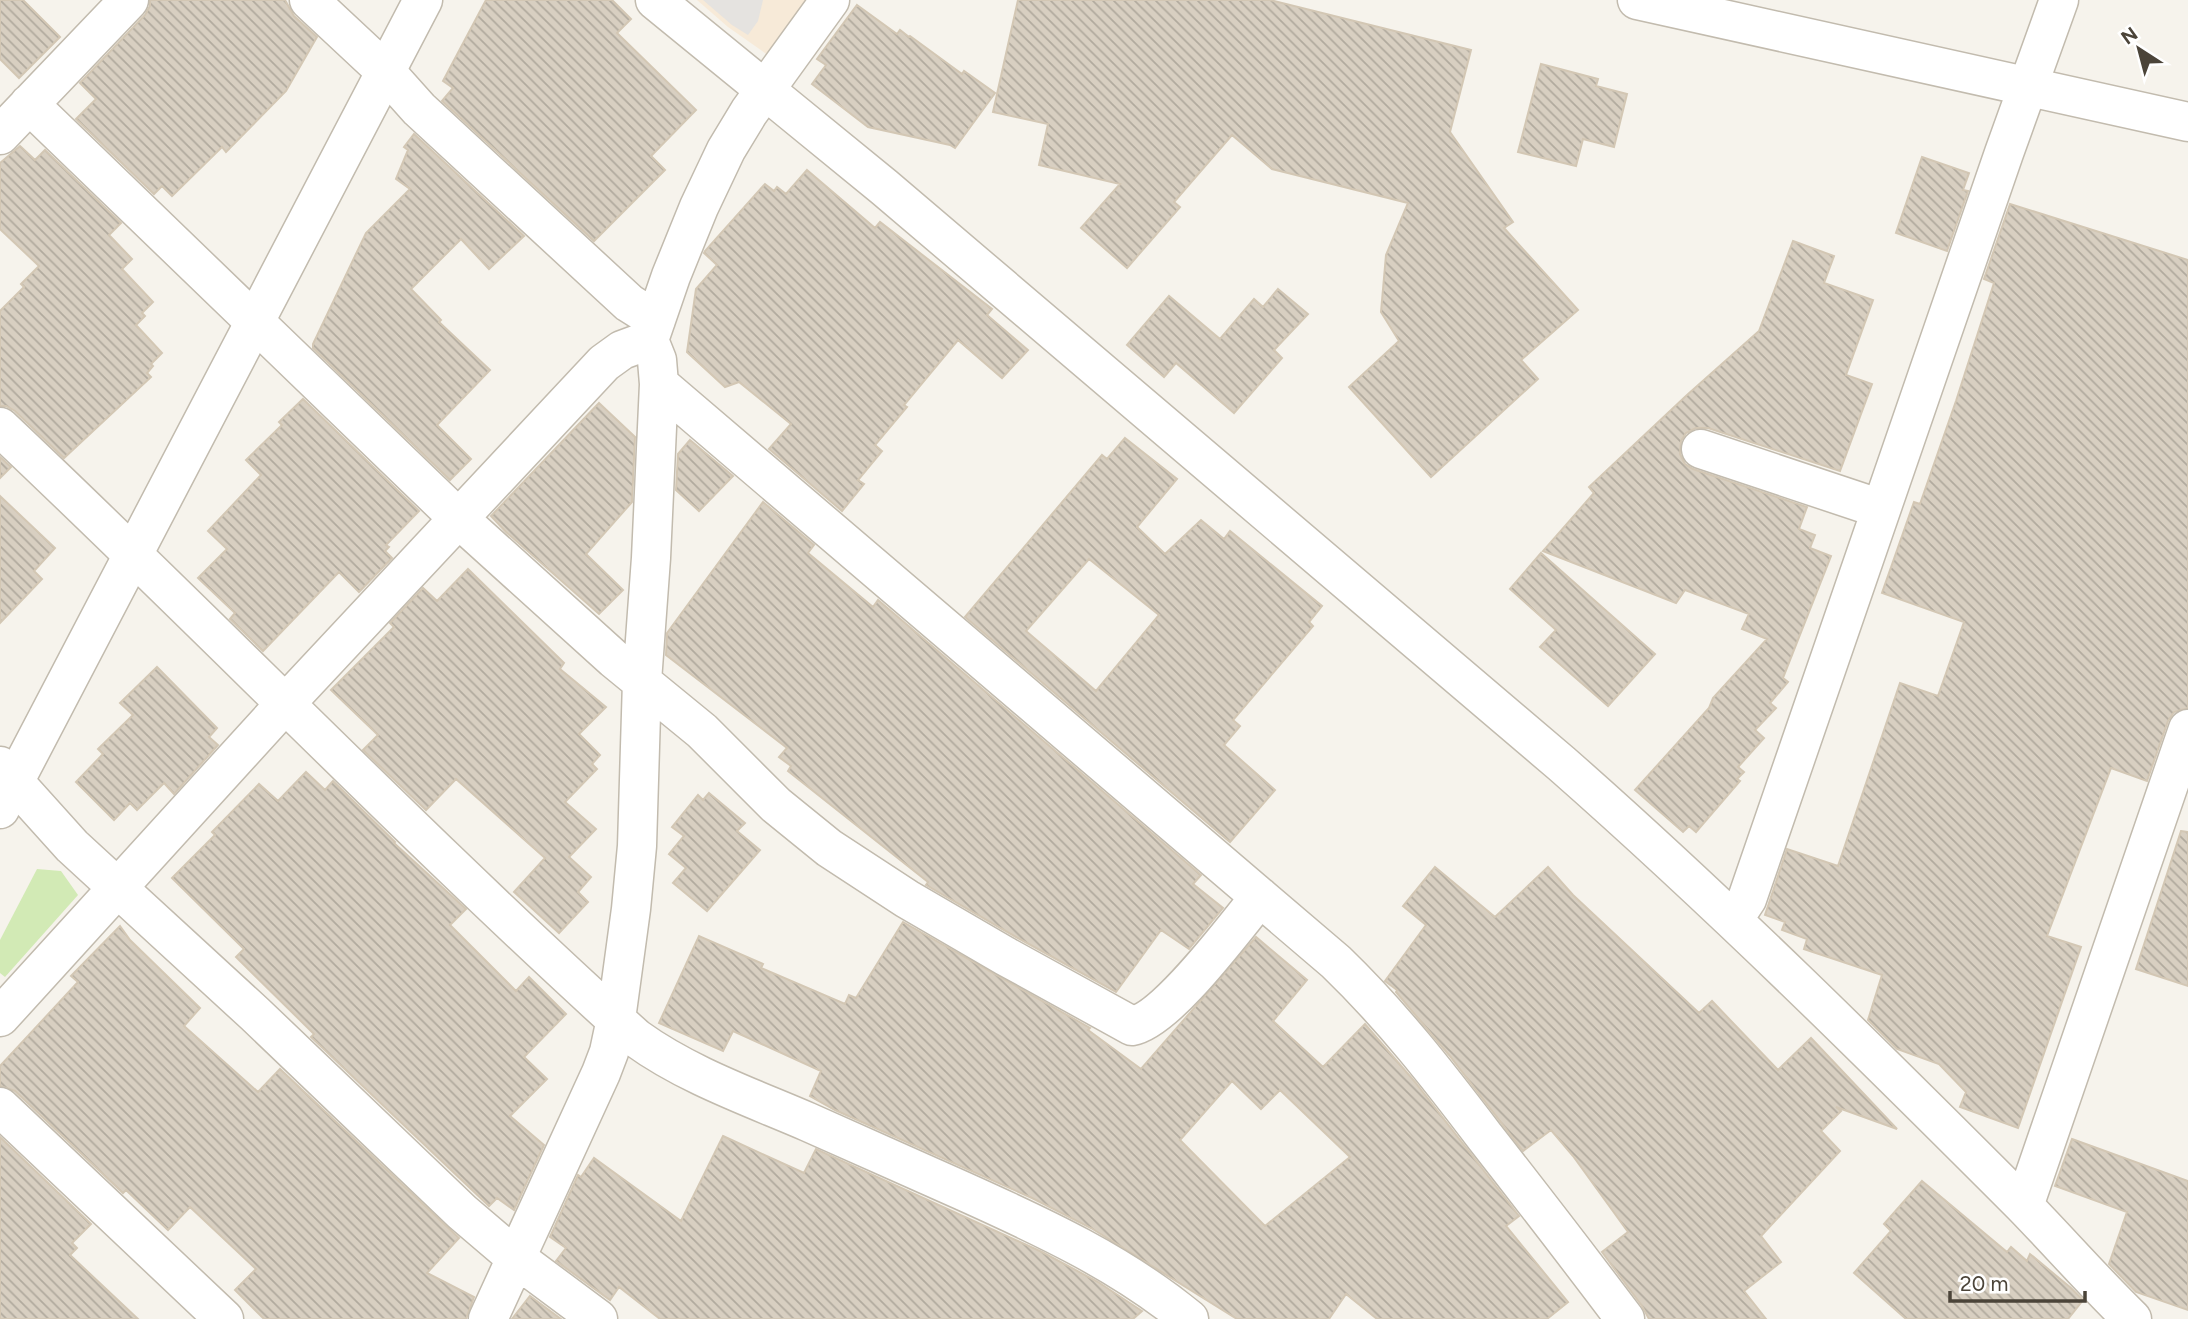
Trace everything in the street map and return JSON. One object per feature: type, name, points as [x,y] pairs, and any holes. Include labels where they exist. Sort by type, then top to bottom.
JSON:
[{"type":"street","points":[[129,0],[10,117],[255,320],[458,517],[614,659],[702,731],[776,805],[830,848],[940,918],[1132,1026],[1142,1025],[1176,995],[1260,897]]},
{"type":"street","points":[[309,0],[385,71],[419,109],[629,303],[652,330]]},
{"type":"street","points":[[423,0],[133,556],[5,786],[46,819],[255,1014],[401,1156],[516,1258],[598,1319]]},
{"type":"street","points":[[655,0],[884,187],[1653,844],[2024,1206],[2115,1313]]},
{"type":"street","points":[[488,1319],[610,1052],[616,1019],[637,846],[642,681],[659,384],[652,330],[699,207],[726,150],[748,112],[830,0]]},
{"type":"street","points":[[1637,0],[2188,122]]},
{"type":"street","points":[[1733,920],[1747,899],[2059,0]]},
{"type":"street","points":[[0,1017],[285,704],[604,363],[652,330]]},
{"type":"street","points":[[659,384],[1336,962],[1387,1012],[1625,1319]]},
{"type":"street","points":[[0,427],[97,518],[285,704],[616,1019],[656,1052],[714,1082],[1032,1222],[1094,1254],[1167,1300],[1189,1319]]},
{"type":"street","points":[[1701,449],[1881,509]]},
{"type":"street","points":[[2024,1206],[2188,729]]},
{"type":"street","points":[[0,1107],[224,1319]]},
{"type":"shaded area","points":[[697,0],[814,0],[772,58],[728,27]]},
{"type":"shaded area","points":[[703,0],[763,0],[758,21],[748,35]]},
{"type":"green space","points":[[37,869],[61,871],[78,895],[5,977],[0,973],[0,940]]},
{"type":"building","points":[[0,0],[23,0],[60,37],[19,78],[0,59]]},
{"type":"building","points":[[150,0],[285,0],[294,16],[317,37],[286,91],[226,152],[222,147],[172,196],[162,186],[154,194],[76,119],[96,99],[80,83],[145,15]]},
{"type":"building","points":[[486,0],[612,0],[631,19],[617,33],[696,110],[651,156],[665,170],[594,241],[442,101],[453,88],[443,81]]},
{"type":"building","points":[[1018,0],[1270,0],[1471,50],[1450,132],[1513,222],[1504,228],[1578,310],[1521,360],[1538,379],[1431,477],[1349,387],[1399,341],[1381,312],[1386,255],[1408,203],[1272,169],[1232,135],[1174,202],[1180,207],[1127,268],[1081,228],[1120,184],[1039,165],[1048,124],[993,112]]},
{"type":"building","points":[[857,5],[897,34],[900,30],[910,36],[962,74],[964,71],[995,93],[955,148],[868,127],[812,84],[826,65],[817,59]]},
{"type":"building","points":[[1541,64],[1598,79],[1596,86],[1627,94],[1614,147],[1583,139],[1576,166],[1518,152]]},
{"type":"building","points":[[414,134],[524,236],[489,269],[461,239],[411,289],[441,320],[439,322],[490,370],[437,425],[471,459],[450,480],[313,348],[366,233],[410,189],[396,179],[408,150],[404,147]]},
{"type":"building","points":[[20,146],[35,160],[45,150],[121,223],[109,235],[132,259],[122,269],[153,302],[142,313],[145,316],[136,325],[162,353],[151,364],[153,366],[147,373],[151,377],[64,458],[15,411],[0,406],[0,311],[24,287],[21,284],[39,266],[0,229],[0,163]]},
{"type":"building","points":[[1922,157],[1969,173],[1963,190],[1968,191],[1947,251],[1896,233]]},
{"type":"building","points":[[807,170],[875,228],[880,222],[992,309],[987,315],[1028,350],[1002,378],[958,340],[875,445],[882,451],[858,480],[864,484],[842,511],[769,449],[791,424],[739,382],[725,387],[687,352],[696,289],[717,265],[705,251],[765,184],[774,191],[777,187],[786,194]]},
{"type":"building","points":[[2010,204],[2188,260],[2188,708],[2174,712],[2168,721],[2147,781],[2111,768],[2047,936],[2081,947],[2018,1128],[1960,1107],[1966,1092],[1939,1064],[1897,1049],[1868,1020],[1882,975],[1804,949],[1807,939],[1782,930],[1785,922],[1765,915],[1787,849],[1838,866],[1900,683],[1938,696],[1964,622],[1882,593],[1914,502],[1920,504],[1956,401],[1994,283],[1984,279]]},
{"type":"building","points":[[1793,241],[1834,256],[1824,283],[1873,300],[1846,375],[1872,384],[1840,471],[1708,428],[1696,428],[1686,433],[1681,441],[1680,454],[1685,464],[1693,469],[1807,507],[1799,529],[1815,535],[1810,548],[1831,556],[1783,678],[1788,682],[1770,703],[1776,708],[1755,730],[1764,738],[1738,767],[1744,772],[1737,779],[1740,781],[1696,832],[1689,826],[1683,832],[1635,790],[1767,639],[1742,629],[1749,614],[1685,590],[1676,603],[1543,551],[1594,493],[1589,487],[1759,331]]},
{"type":"building","points":[[1278,289],[1308,314],[1274,350],[1282,358],[1234,413],[1176,363],[1164,377],[1127,345],[1169,296],[1220,339],[1254,299],[1263,307]]},
{"type":"building","points":[[303,399],[419,511],[386,545],[389,547],[385,551],[392,558],[359,592],[339,572],[263,651],[230,619],[235,613],[198,578],[227,549],[208,531],[261,475],[246,460],[282,425],[279,422]]},
{"type":"building","points":[[599,403],[635,437],[632,502],[586,554],[623,590],[599,614],[491,516]]},
{"type":"building","points":[[1125,438],[1177,479],[1137,527],[1165,554],[1201,520],[1224,539],[1230,531],[1322,606],[1309,622],[1313,626],[1233,720],[1240,726],[1224,745],[1275,790],[1230,842],[965,617],[1102,455],[1107,459]],"holes":[[[1089,559],[1159,615],[1096,691],[1026,631]]]},
{"type":"building","points":[[690,440],[733,476],[699,511],[676,490],[678,454]]},
{"type":"building","points":[[0,457],[11,467],[0,478]]},
{"type":"building","points":[[0,496],[55,548],[34,571],[42,579],[0,623]]},
{"type":"building","points":[[763,502],[814,545],[808,553],[873,607],[878,600],[1201,875],[1193,884],[1223,908],[1189,949],[1161,930],[1116,992],[1016,937],[926,885],[928,882],[788,771],[791,766],[779,757],[787,748],[666,655],[667,633]]},
{"type":"building","points":[[1541,553],[1655,654],[1608,706],[1540,647],[1556,630],[1510,589]]},
{"type":"building","points":[[468,569],[564,663],[560,669],[606,707],[579,734],[600,755],[592,764],[597,769],[565,802],[596,829],[569,857],[591,877],[578,892],[588,902],[559,933],[514,892],[545,858],[456,779],[426,810],[363,750],[378,735],[331,690],[394,627],[390,623],[423,588],[437,601]]},
{"type":"building","points":[[157,667],[217,728],[209,737],[218,745],[174,794],[164,783],[137,810],[130,803],[114,820],[76,782],[103,754],[98,749],[133,715],[120,703]]},
{"type":"building","points":[[306,772],[325,790],[333,781],[394,843],[466,909],[450,925],[516,991],[529,977],[566,1014],[524,1057],[547,1079],[510,1116],[544,1145],[514,1210],[497,1198],[489,1206],[311,1037],[314,1034],[236,957],[244,949],[172,878],[215,835],[212,832],[259,784],[278,801]]},
{"type":"building","points":[[709,793],[745,823],[737,831],[760,850],[707,911],[673,883],[686,868],[669,854],[684,836],[672,827],[698,795],[703,800]]},
{"type":"building","points":[[2181,831],[2188,832],[2188,986],[2136,969]]},
{"type":"building","points":[[1435,867],[1495,917],[1548,867],[1573,895],[1699,1013],[1712,1001],[1778,1070],[1811,1038],[1897,1129],[1836,1107],[1841,1111],[1821,1131],[1840,1151],[1761,1236],[1781,1262],[1744,1291],[1766,1319],[1649,1319],[1602,1252],[1628,1232],[1573,1156],[1551,1130],[1523,1151],[1397,990],[1385,981],[1426,925],[1403,906]]},
{"type":"building","points":[[903,922],[1090,1028],[1088,1030],[1141,1069],[1256,937],[1307,980],[1273,1021],[1323,1067],[1365,1024],[1415,1082],[1519,1216],[1506,1226],[1568,1302],[1547,1319],[1377,1319],[1346,1294],[1329,1319],[1237,1319],[1091,1228],[810,1096],[821,1071],[733,1031],[723,1051],[659,1023],[699,936],[763,964],[761,968],[845,1004],[849,995],[856,998]],"holes":[[[1232,1081],[1261,1109],[1280,1090],[1350,1157],[1265,1226],[1180,1140]]]},
{"type":"building","points":[[120,926],[130,940],[200,1008],[184,1026],[258,1092],[280,1069],[459,1238],[427,1273],[474,1297],[466,1319],[264,1319],[235,1290],[256,1269],[190,1207],[168,1230],[126,1190],[123,1193],[15,1091],[0,1086],[0,1066],[78,982],[71,976]]},
{"type":"building","points":[[723,1136],[804,1173],[816,1149],[1042,1252],[1098,1282],[1142,1311],[1133,1319],[660,1319],[619,1287],[610,1300],[556,1261],[566,1248],[550,1237],[578,1175],[581,1177],[594,1158],[681,1221]]},
{"type":"building","points":[[0,1137],[91,1224],[72,1243],[77,1248],[70,1255],[138,1319],[0,1319]]},
{"type":"building","points":[[2072,1139],[2188,1181],[2188,1310],[2136,1292],[2109,1264],[2127,1212],[2055,1186]]},
{"type":"building","points":[[1922,1181],[2007,1252],[2011,1247],[2027,1261],[2030,1254],[2071,1288],[2083,1300],[2068,1319],[1906,1319],[1854,1273],[1891,1231],[1884,1224]]},
{"type":"building","points":[[530,1296],[561,1319],[512,1319]]}]
